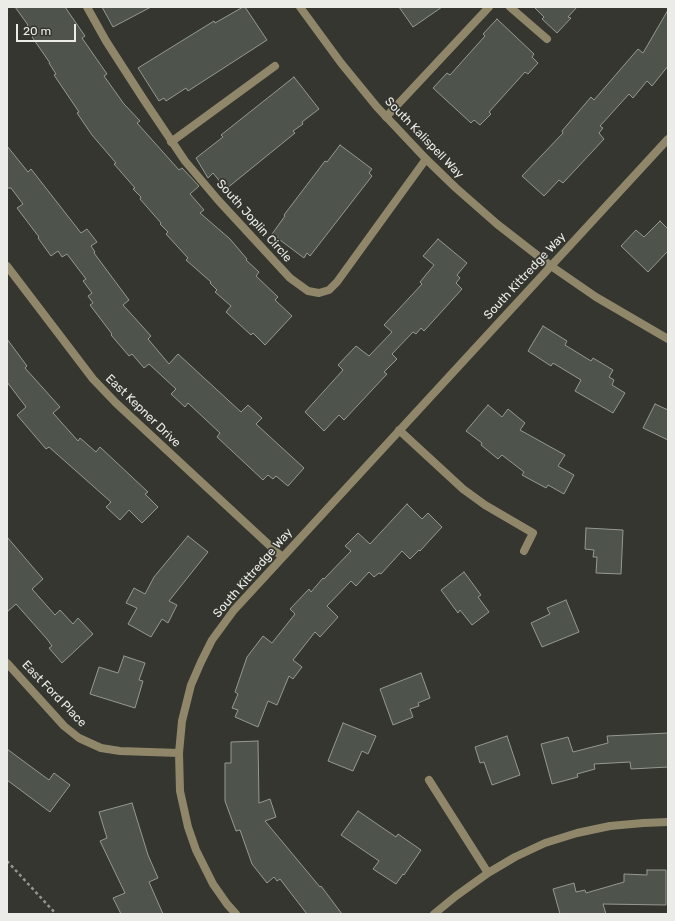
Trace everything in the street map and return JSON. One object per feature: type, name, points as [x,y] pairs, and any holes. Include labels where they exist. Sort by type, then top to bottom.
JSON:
[{"type":"street","name":"South Joplin Circle","points":[[87,7],[106,42],[185,161],[218,200],[290,278],[308,291],[319,293],[329,290],[337,282],[426,159]]},
{"type":"street","name":"South Kalispell Way","points":[[300,7],[341,63],[386,117],[456,188],[497,224],[551,266],[596,297],[668,339]]},
{"type":"street","points":[[386,117],[489,7]]},
{"type":"street","points":[[510,7],[547,39]]},
{"type":"street","points":[[172,142],[275,66]]},
{"type":"street","name":"South Kittredge Way","points":[[236,914],[213,884],[194,845],[188,827],[180,791],[179,753],[182,721],[191,685],[212,640],[234,610],[282,557],[668,139]]},
{"type":"street","name":"East Kepner Drive","points":[[7,266],[97,384],[282,557]]},
{"type":"street","points":[[399,430],[463,489],[485,505],[533,533],[524,551]]},
{"type":"street","name":"East Ford Place","points":[[7,663],[64,726],[79,738],[101,748],[120,751],[179,753]]},
{"type":"street","points":[[429,780],[488,873]]},
{"type":"street","points":[[434,914],[488,873],[515,857],[545,844],[577,833],[610,826],[643,822],[668,822]]},
{"type":"path","points":[[7,861],[56,914]]},
{"type":"building","points":[[15,7],[65,7],[85,36],[82,38],[107,74],[104,76],[124,104],[140,121],[137,123],[179,170],[182,168],[199,186],[190,194],[204,210],[200,213],[230,239],[247,259],[246,260],[259,272],[256,276],[278,297],[275,300],[292,316],[265,345],[253,333],[251,335],[226,312],[231,306],[215,292],[217,290],[210,283],[211,282],[186,260],[188,258],[166,234],[168,232],[140,199],[141,197],[133,189],[135,188],[92,135],[77,113],[79,112],[54,75],[56,74],[32,37],[34,35],[27,26],[28,25]]},
{"type":"building","points":[[102,7],[151,7],[113,27]]},
{"type":"building","points":[[245,7],[267,40],[188,91],[186,88],[166,101],[164,98],[159,101],[138,68],[214,21],[215,23]]},
{"type":"building","points":[[399,7],[442,7],[413,27]]},
{"type":"building","points":[[534,7],[577,7],[568,17],[571,18],[557,33],[542,19],[544,17]]},
{"type":"building","points":[[668,10],[668,66],[652,86],[647,81],[633,98],[629,94],[600,126],[603,128],[599,133],[604,139],[563,183],[559,180],[544,196],[522,176],[563,133],[562,131],[591,97],[594,100],[638,49],[643,53]]},
{"type":"building","points":[[497,19],[534,54],[532,57],[538,63],[528,74],[525,72],[489,112],[491,114],[480,125],[474,120],[471,123],[433,88],[447,73],[450,75],[485,36],[483,34]]},
{"type":"building","points":[[294,77],[319,109],[293,131],[295,133],[226,189],[213,173],[208,178],[196,158],[223,137],[221,135]]},
{"type":"building","points":[[340,145],[372,169],[369,173],[372,176],[310,256],[307,253],[304,258],[272,234],[285,216],[284,215],[325,161],[327,162]]},
{"type":"building","points":[[7,146],[28,172],[31,169],[81,233],[87,229],[97,242],[91,246],[95,252],[94,253],[129,300],[123,305],[151,336],[148,339],[169,364],[178,354],[241,412],[248,405],[262,418],[256,424],[304,468],[288,486],[276,476],[273,479],[268,475],[263,480],[217,437],[220,433],[188,403],[185,407],[171,394],[176,389],[149,364],[144,368],[132,354],[129,356],[111,335],[112,334],[90,305],[93,303],[88,296],[92,293],[83,281],[86,279],[67,254],[62,257],[58,251],[51,256],[17,208],[23,204],[11,188],[7,188]]},
{"type":"building","points":[[660,221],[668,229],[668,251],[648,272],[621,246],[636,230],[644,237]]},
{"type":"building","points":[[438,239],[467,263],[457,275],[460,278],[456,283],[462,289],[424,331],[421,328],[416,334],[413,332],[392,354],[397,359],[384,372],[387,374],[344,420],[339,415],[324,431],[305,412],[343,370],[338,365],[356,346],[369,356],[392,332],[384,325],[422,284],[420,282],[434,265],[423,256]]},
{"type":"building","points":[[543,326],[567,341],[565,345],[591,361],[593,358],[613,370],[609,377],[614,380],[612,385],[625,393],[613,413],[575,391],[581,380],[553,363],[551,366],[528,351]]},
{"type":"building","points":[[7,339],[27,366],[25,368],[60,407],[53,413],[78,441],[80,438],[96,452],[100,447],[148,492],[145,494],[158,507],[142,523],[129,510],[120,520],[106,507],[111,502],[49,447],[46,449],[17,415],[26,407],[7,382]]},
{"type":"building","points":[[655,404],[668,410],[668,440],[643,428]]},
{"type":"building","points":[[488,405],[502,417],[508,409],[525,423],[520,430],[565,455],[558,466],[574,475],[564,494],[548,485],[546,488],[522,475],[524,472],[502,455],[498,459],[481,445],[482,443],[466,431]]},
{"type":"building","points":[[407,504],[422,519],[428,513],[442,527],[420,551],[419,550],[410,559],[402,551],[381,574],[379,573],[374,577],[369,572],[356,586],[351,581],[327,606],[338,617],[320,637],[315,632],[293,660],[302,667],[293,679],[289,676],[277,705],[268,701],[258,727],[235,717],[238,710],[232,708],[238,694],[235,692],[247,657],[263,636],[272,643],[295,614],[290,609],[309,589],[311,592],[351,551],[345,546],[358,533],[370,544]]},
{"type":"building","points":[[586,528],[623,530],[621,574],[596,573],[597,557],[593,557],[594,550],[585,549]]},
{"type":"building","points":[[188,536],[208,552],[169,601],[177,605],[168,623],[162,619],[151,637],[128,624],[137,608],[126,603],[134,588],[145,594],[154,577]]},
{"type":"building","points":[[7,537],[43,579],[32,589],[55,615],[60,610],[73,624],[78,618],[93,634],[62,663],[49,648],[52,646],[47,639],[16,604],[7,612]]},
{"type":"building","points":[[464,572],[481,595],[478,597],[489,612],[472,625],[460,610],[458,613],[441,590]]},
{"type":"building","points":[[566,600],[579,632],[542,647],[531,623],[550,614],[547,608]]},
{"type":"building","points":[[124,656],[145,663],[139,680],[143,681],[135,708],[90,694],[99,667],[118,673]]},
{"type":"building","points":[[421,673],[430,698],[418,703],[419,706],[410,709],[413,717],[393,725],[380,689]]},
{"type":"building","points":[[343,723],[376,736],[368,754],[362,751],[353,771],[328,761]]},
{"type":"building","points":[[668,733],[668,767],[631,769],[630,762],[594,764],[595,769],[577,774],[578,777],[552,784],[541,744],[568,737],[573,752],[608,743],[607,736]]},
{"type":"building","points":[[507,736],[520,775],[492,785],[484,762],[480,763],[475,747]]},
{"type":"building","points":[[258,741],[259,803],[270,799],[276,817],[265,821],[320,887],[321,886],[342,914],[307,914],[280,879],[277,881],[274,877],[267,883],[252,864],[240,830],[236,831],[225,801],[225,763],[231,763],[231,742]]},
{"type":"building","points":[[7,749],[49,780],[54,773],[70,785],[50,812],[7,780]]},
{"type":"building","points":[[132,803],[148,855],[158,878],[149,882],[163,914],[121,914],[113,898],[125,893],[100,841],[107,838],[99,812]]},
{"type":"building","points":[[358,811],[396,837],[398,834],[421,850],[396,884],[373,869],[379,861],[341,835]]},
{"type":"building","points":[[647,870],[666,870],[666,905],[603,904],[606,914],[560,914],[553,889],[574,883],[576,892],[585,890],[586,893],[624,882],[624,874],[647,875]]}]
